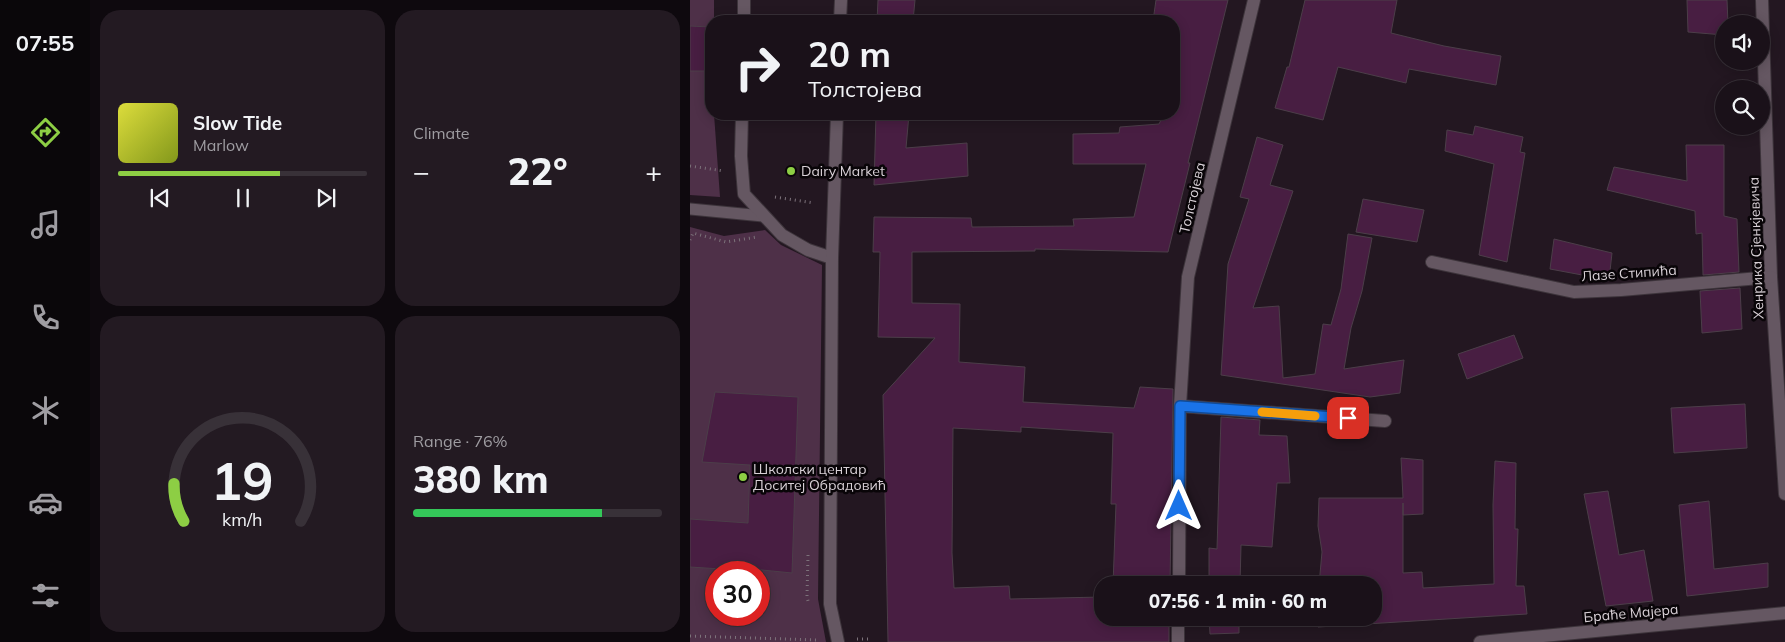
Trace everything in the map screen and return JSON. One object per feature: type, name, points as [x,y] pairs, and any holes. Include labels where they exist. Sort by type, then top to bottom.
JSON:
[{"type":"street","points":[[744,0],[744,15]]},
{"type":"street","points":[[840,0],[840,15]]},
{"type":"street","name":"Толстојева","points":[[1179,576],[1180,406],[1188,277],[1254,0]]},
{"type":"street","name":"Хенрика Сјенкјевича","points":[[1762,0],[1771,277],[1785,494]]},
{"type":"street","points":[[742,120],[741,156],[744,194],[782,235],[808,250],[832,258]]},
{"type":"street","points":[[837,120],[832,258],[830,604],[838,642]]},
{"type":"street","name":"Лазе Стипића","points":[[1432,262],[1574,292],[1771,277]]},
{"type":"street","points":[[1180,406],[1385,421]]},
{"type":"street","name":"Браће Мајера","points":[[1480,642],[1785,613]]},
{"type":"street","points":[[1178,626],[1178,642]]},
{"type":"lane","points":[[690,209],[763,216]]},
{"type":"path","points":[[690,166],[724,171],[724,162]]},
{"type":"path","points":[[773,197],[831,206],[834,189]]},
{"type":"path","points":[[690,240],[693,233],[726,242],[762,236]]},
{"type":"path","points":[[808,548],[807,596],[810,605]]},
{"type":"path","points":[[690,636],[820,641],[817,632]]},
{"type":"shaded area","points":[[690,0],[714,0],[714,15],[705,15],[705,120],[714,120],[720,197],[690,195]]},
{"type":"shaded area","points":[[690,227],[724,236],[765,230],[781,245],[822,265],[818,599],[826,642],[690,642]]},
{"type":"building","points":[[878,0],[915,0],[914,15],[877,15]]},
{"type":"building","points":[[1156,0],[1228,0],[1168,252],[1035,249],[1035,251],[912,252],[912,303],[960,304],[959,362],[1025,367],[1023,402],[1134,408],[1140,387],[1173,389],[1170,576],[1113,576],[1116,504],[1111,504],[1113,433],[1021,427],[1021,432],[953,428],[952,553],[954,588],[1009,586],[1010,599],[1094,597],[1094,626],[1169,626],[1169,642],[888,642],[883,395],[935,338],[878,337],[880,252],[873,252],[874,217],[971,218],[972,227],[1074,226],[1073,219],[1134,217],[1146,164],[1073,164],[1073,134],[1119,133],[1120,127],[1159,124],[1161,120],[1180,120],[1180,15],[1154,15]]},
{"type":"building","points":[[1305,0],[1397,0],[1391,33],[1444,46],[1501,56],[1496,85],[1409,69],[1406,83],[1338,67],[1323,120],[1275,108],[1287,67],[1289,67]]},
{"type":"building","points":[[1687,0],[1727,0],[1728,15],[1715,15],[1715,34],[1688,32]]},
{"type":"building","points":[[690,26],[705,27],[705,71],[690,71]]},
{"type":"building","points":[[876,120],[908,120],[906,148],[967,143],[968,176],[874,185]]},
{"type":"building","points":[[1475,126],[1523,137],[1520,152],[1525,153],[1507,262],[1479,255],[1494,164],[1445,151],[1447,130],[1473,135]]},
{"type":"building","points":[[1257,137],[1283,145],[1270,185],[1293,191],[1253,308],[1279,306],[1283,378],[1315,374],[1323,324],[1331,325],[1341,289],[1348,234],[1372,238],[1362,291],[1351,328],[1344,369],[1404,360],[1400,393],[1370,397],[1221,375],[1228,264],[1249,199],[1240,197]]},
{"type":"building","points":[[1686,145],[1724,145],[1724,216],[1737,219],[1739,272],[1703,275],[1702,233],[1696,234],[1695,211],[1607,190],[1614,167],[1687,181]]},
{"type":"building","points":[[1363,199],[1424,210],[1417,242],[1356,232]]},
{"type":"building","points":[[1554,239],[1612,253],[1609,280],[1550,269]]},
{"type":"building","points":[[1740,288],[1742,329],[1702,333],[1700,291]]},
{"type":"building","points":[[1514,335],[1523,358],[1467,379],[1458,354]]},
{"type":"building","name":"Школски центар Доситеј Обрадовић","points":[[715,392],[798,397],[792,573],[770,571],[770,561],[705,561],[705,568],[690,567],[690,519],[748,523],[750,465],[702,462]]},
{"type":"building","points":[[1745,404],[1747,448],[1674,453],[1671,408]]},
{"type":"building","points":[[1221,417],[1260,420],[1259,435],[1287,436],[1290,483],[1277,483],[1272,547],[1241,545],[1240,576],[1209,576],[1209,548],[1217,549]]},
{"type":"building","points":[[1401,458],[1423,460],[1423,514],[1403,515],[1403,573],[1422,572],[1423,588],[1494,584],[1493,505],[1495,461],[1516,463],[1515,529],[1518,529],[1516,586],[1524,586],[1527,614],[1382,623],[1382,576],[1320,576],[1322,552],[1318,526],[1319,498],[1403,498]]},
{"type":"building","points":[[1608,491],[1619,555],[1644,550],[1653,601],[1606,606],[1584,494]]},
{"type":"building","points":[[1709,501],[1714,569],[1768,563],[1768,587],[1687,596],[1679,505]]},
{"type":"building","points":[[1210,626],[1239,626],[1239,633],[1210,634]]},
{"type":"slow traffic","points":[[1262,412],[1315,416]]},
{"type":"place","name":"Dairy Market","points":[[791,171]]},
{"type":"place","name":"Школски центар Доситеј Обрадовић","points":[[743,477]]},
{"type":"route","points":[[1179,506],[1180,406],[1348,418]]}]
